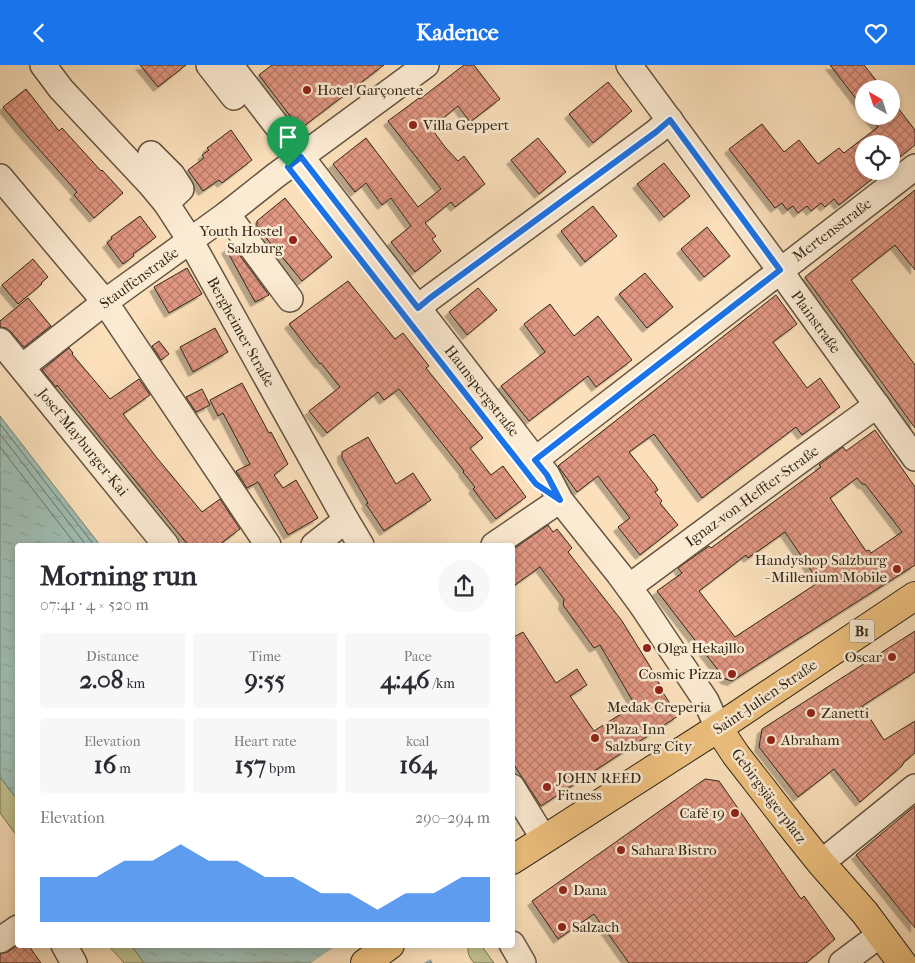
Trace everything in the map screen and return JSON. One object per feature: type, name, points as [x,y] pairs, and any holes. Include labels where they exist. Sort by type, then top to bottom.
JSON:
[{"type":"main road","name":"Saint-Julien-Straße","points":[[515,858],[718,728],[915,596]]},
{"type":"main road","name":"Gebirgsjägerplatz","points":[[718,728],[736,755],[821,863],[865,913],[902,963]]},
{"type":"main road","points":[[365,963],[386,948]]},
{"type":"street","name":"Bergheimer Straße","points":[[43,65],[61,89],[166,203],[190,240],[360,543]]},
{"type":"street","points":[[209,65],[295,162],[536,484],[560,500],[497,543]]},
{"type":"street","name":"Haunspergstraße","points":[[230,65],[295,162],[418,308],[547,475],[560,500],[629,587],[706,701],[718,728]]},
{"type":"street","name":"Stauffenstraße","points":[[22,367],[105,302],[227,214],[426,65]]},
{"type":"street","name":"Plainstraße","points":[[629,65],[670,120],[705,152],[790,285],[915,458]]},
{"type":"street","points":[[418,308],[670,120]]},
{"type":"street","points":[[151,154],[172,175],[181,189],[166,203]]},
{"type":"street","name":"Mertensstraße","points":[[535,460],[915,167]]},
{"type":"street","points":[[0,177],[105,302],[267,543]]},
{"type":"street","points":[[227,214],[290,299]]},
{"type":"street","name":"Josef-Mayburger-Kai","points":[[0,341],[164,543]]},
{"type":"street","name":"Ignaz-von-Heffter-Straße","points":[[629,587],[877,405]]},
{"type":"street","points":[[317,543],[346,520]]},
{"type":"street","points":[[821,863],[915,787]]},
{"type":"street","points":[[515,791],[544,839]]},
{"type":"street","points":[[0,940],[15,930]]},
{"type":"street","points":[[842,963],[881,934]]},
{"type":"street","points":[[66,948],[74,963]]},
{"type":"street","points":[[514,948],[522,963]]},
{"type":"green space","points":[[0,777],[15,796],[15,833],[0,813]]},
{"type":"green space","points":[[111,948],[133,948],[144,963],[124,963]]},
{"type":"green space","points":[[468,948],[483,948],[494,963],[474,963]]},
{"type":"water","points":[[0,416],[98,543],[15,543],[15,796],[0,777]]},
{"type":"water","points":[[133,948],[423,948],[432,963],[144,963]]},
{"type":"pier","points":[[333,948],[426,948],[432,958],[424,963],[311,963]]},
{"type":"building","points":[[140,65],[186,65],[158,87]]},
{"type":"building","points":[[272,65],[384,65],[300,129],[259,75]]},
{"type":"building","points":[[464,65],[474,65],[500,99],[470,122],[458,106],[431,128],[458,161],[464,156],[485,184],[455,207],[451,202],[425,223],[436,236],[432,239],[441,251],[415,272],[391,242],[411,226],[391,198],[382,205],[366,183],[355,192],[333,164],[366,138],[418,207],[441,189],[388,121]]},
{"type":"building","points":[[830,65],[864,65],[876,80],[855,80],[855,97]]},
{"type":"building","points":[[608,82],[632,111],[593,143],[569,114]]},
{"type":"building","points":[[26,89],[59,131],[62,128],[123,193],[94,218],[74,195],[77,192],[3,107]]},
{"type":"building","points":[[900,111],[915,130],[915,145],[900,157],[900,135],[868,135],[878,127],[876,125],[900,125]]},
{"type":"building","points":[[762,124],[784,152],[799,140],[818,164],[839,148],[844,153],[855,145],[855,180],[871,180],[839,205],[834,199],[825,207],[821,203],[811,211],[807,206],[798,213],[793,206],[787,210],[782,203],[775,208],[729,149]]},
{"type":"building","points":[[231,130],[252,160],[222,183],[219,180],[203,191],[188,170],[204,158],[202,155],[209,150],[207,148]]},
{"type":"building","points":[[538,138],[566,172],[539,194],[511,160]]},
{"type":"building","points":[[664,163],[690,196],[664,217],[637,184]]},
{"type":"building","points":[[915,190],[915,270],[895,245],[851,280],[915,365],[915,428],[805,277]]},
{"type":"building","name":"Youth Hostel Salzburg","points":[[285,198],[332,257],[302,281],[257,227],[257,221]]},
{"type":"building","points":[[593,206],[617,236],[585,262],[561,231]]},
{"type":"building","points":[[140,216],[156,237],[123,264],[107,243],[112,239],[111,237]]},
{"type":"building","points":[[707,227],[730,256],[704,277],[681,249]]},
{"type":"building","points":[[232,245],[269,295],[255,302],[226,249]]},
{"type":"building","points":[[33,259],[48,277],[18,304],[2,285]]},
{"type":"building","points":[[187,268],[202,294],[169,313],[154,287]]},
{"type":"building","points":[[645,273],[673,307],[647,328],[619,294]]},
{"type":"building","points":[[348,281],[395,339],[403,333],[429,366],[426,368],[483,438],[470,448],[491,475],[503,466],[526,497],[496,519],[473,489],[475,487],[464,471],[399,389],[384,400],[378,392],[327,433],[309,411],[340,387],[289,324]]},
{"type":"building","points":[[478,288],[497,310],[467,335],[449,312]]},
{"type":"building","points":[[776,295],[797,324],[773,342],[807,388],[820,378],[840,407],[802,435],[796,427],[702,498],[654,434],[629,452],[655,485],[658,490],[655,492],[662,501],[660,503],[678,525],[640,555],[618,527],[630,518],[598,476],[577,492],[558,466]]},
{"type":"building","points":[[28,298],[51,326],[24,347],[11,332],[6,328],[0,327],[0,321]]},
{"type":"building","points":[[550,304],[574,336],[598,316],[632,360],[596,387],[588,376],[529,421],[501,386],[545,352],[524,324]]},
{"type":"building","points":[[215,328],[228,352],[193,372],[180,347]]},
{"type":"building","points":[[159,341],[169,354],[161,360],[152,346]]},
{"type":"building","points":[[69,348],[110,399],[139,379],[150,395],[123,414],[202,512],[220,499],[240,529],[222,543],[186,543],[57,385],[56,387],[42,370]]},
{"type":"building","points":[[242,383],[288,464],[274,475],[283,488],[296,480],[318,518],[288,535],[258,482],[247,488],[236,471],[250,464],[223,413],[218,416],[210,400]]},
{"type":"building","points":[[202,389],[210,405],[196,412],[186,397]]},
{"type":"building","points":[[875,430],[915,487],[915,565],[732,681],[725,679],[657,591],[682,573],[678,568],[709,546],[711,548],[821,467],[819,465],[843,447],[846,451]],"holes":[[[857,478],[862,484],[865,484],[902,532],[871,553],[869,550],[866,551],[830,498]],[[785,532],[819,582],[735,637],[699,591],[746,555],[748,558]]]},
{"type":"building","points":[[368,437],[396,484],[413,473],[431,500],[384,531],[366,504],[368,503],[342,458],[342,452]]},
{"type":"building","points":[[548,525],[553,532],[557,529],[572,548],[568,552],[622,621],[678,716],[541,806],[515,767],[515,636],[523,632],[556,683],[577,669],[587,685],[570,696],[594,731],[635,705],[600,645],[594,648],[563,605],[564,599],[540,567],[515,585],[515,548]]},
{"type":"building","points":[[915,631],[915,672],[862,706],[884,740],[915,721],[915,753],[860,802],[834,769],[798,797],[759,747],[762,729]]},
{"type":"building","points":[[705,779],[719,781],[801,899],[804,896],[835,939],[806,963],[629,963],[594,914],[558,939],[532,901]]},
{"type":"building","points":[[915,806],[915,928],[856,855]]},
{"type":"building","points":[[15,947],[30,948],[41,963],[0,963],[0,954],[8,952]]},
{"type":"place","name":"Hotel Garçonete","points":[[307,90]]},
{"type":"place","name":"Villa Geppert","points":[[413,125]]},
{"type":"place","name":"Youth Hostel Salzburg","points":[[293,240]]},
{"type":"place","name":"Handyshop Salzburg - Millenium Mobile","points":[[897,569]]},
{"type":"place","name":"Olga Hekajllo","points":[[647,648]]},
{"type":"place","name":"Oscar","points":[[892,657]]},
{"type":"place","name":"Cosmic Pizza","points":[[732,674]]},
{"type":"place","name":"Medak Creperia","points":[[659,690]]},
{"type":"place","name":"Zanetti","points":[[811,713]]},
{"type":"place","name":"Plaza Inn Salzburg City","points":[[595,738]]},
{"type":"place","name":"Abraham","points":[[771,740]]},
{"type":"place","name":"JOHN REED Fitness","points":[[547,787]]},
{"type":"place","name":"Café 19","points":[[735,813]]},
{"type":"place","name":"Sahara Bistro","points":[[621,850]]},
{"type":"place","name":"Dana","points":[[563,890]]},
{"type":"place","name":"Salzach","points":[[562,927]]},
{"type":"route","points":[[670,120],[780,270],[535,460],[547,475],[560,500],[536,484],[288,167],[301,157],[418,308],[670,120]]}]
